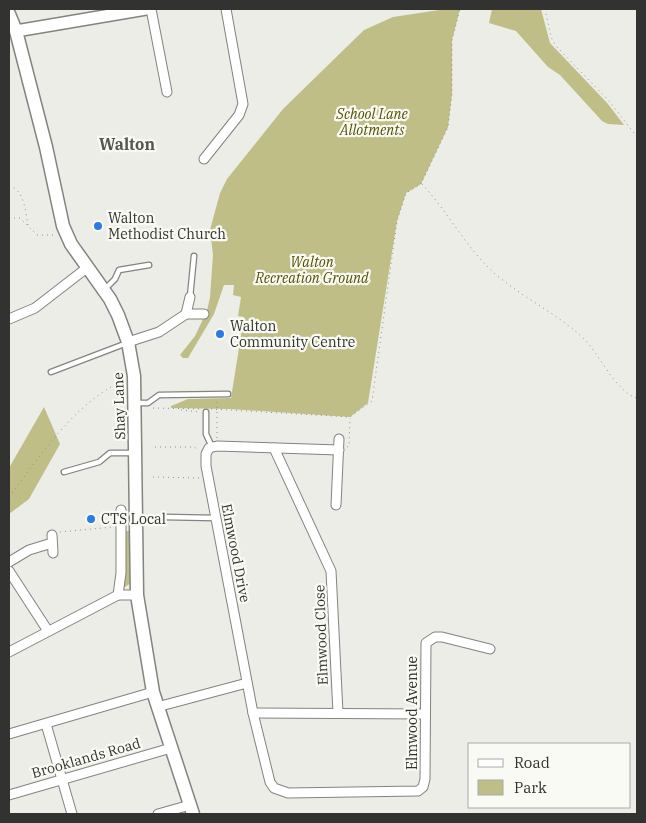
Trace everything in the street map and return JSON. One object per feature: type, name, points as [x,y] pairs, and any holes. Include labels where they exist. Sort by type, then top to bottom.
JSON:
[{"type":"main road","name":"Shay Lane","points":[[9,14],[16,31],[66,233],[104,290],[118,315],[128,342],[134,376],[135,403],[137,595],[153,692],[192,810]]},
{"type":"street","points":[[16,31],[107,12],[146,9]]},
{"type":"street","points":[[151,9],[165,92]]},
{"type":"street","points":[[204,159],[210,146],[239,115],[244,104],[226,9]]},
{"type":"street","points":[[9,319],[35,308],[88,267]]},
{"type":"street","points":[[186,314],[190,297]]},
{"type":"street","points":[[128,342],[158,332],[186,314],[204,314]]},
{"type":"street","points":[[336,505],[339,439]]},
{"type":"street","name":"Elmwood Close","points":[[274,448],[331,571],[338,713]]},
{"type":"street","points":[[212,449],[339,450]]},
{"type":"street","name":"Elmwood Drive","points":[[212,449],[208,478],[253,713],[270,782],[274,788]]},
{"type":"street","points":[[118,595],[121,573],[122,510]]},
{"type":"street","points":[[9,562],[28,550],[52,539],[53,553]]},
{"type":"street","points":[[9,571],[48,632]]},
{"type":"street","points":[[9,652],[118,595],[137,595]]},
{"type":"street","name":"Elmwood Avenue","points":[[274,788],[288,793],[418,791],[423,787],[426,779],[424,651],[429,640],[442,637],[493,650]]},
{"type":"street","points":[[158,706],[247,683]]},
{"type":"street","points":[[9,734],[153,692]]},
{"type":"street","points":[[253,713],[425,714]]},
{"type":"street","points":[[46,724],[72,814]]},
{"type":"street","name":"Brooklands Road","points":[[9,795],[172,748]]},
{"type":"street","points":[[158,814],[192,810]]},
{"type":"lane","points":[[190,297],[194,256]]},
{"type":"lane","points":[[104,290],[115,279],[119,270],[148,265]]},
{"type":"lane","points":[[51,372],[128,342]]},
{"type":"lane","points":[[135,403],[148,403],[159,395],[228,394]]},
{"type":"lane","points":[[206,412],[206,434],[212,449]]},
{"type":"lane","points":[[64,472],[99,462],[110,453],[136,453]]},
{"type":"lane","points":[[164,517],[216,518]]},
{"type":"path","points":[[152,408],[217,409],[350,417],[372,401],[397,221],[406,193],[421,184],[448,127],[452,94],[452,40],[460,9]]},
{"type":"path","points":[[545,9],[551,37],[556,46],[610,102],[637,137]]},
{"type":"path","points":[[421,184],[440,203],[473,252],[494,273],[555,314],[584,338],[617,382],[632,397],[637,398]]},
{"type":"path","points":[[9,186],[14,187],[21,194],[28,225]]},
{"type":"path","points":[[9,218],[17,216],[38,235],[66,233]]},
{"type":"path","points":[[9,498],[77,413],[111,387],[134,376]]},
{"type":"path","points":[[156,447],[212,449],[217,394]]},
{"type":"path","points":[[181,408],[180,411],[206,412]]},
{"type":"path","points":[[339,450],[349,446],[350,417]]},
{"type":"path","points":[[153,477],[208,478]]},
{"type":"path","points":[[52,539],[89,529],[121,527]]},
{"type":"green space","points":[[446,9],[460,9],[452,40],[452,94],[448,127],[421,184],[406,193],[397,221],[368,403],[350,417],[230,409],[171,408],[171,406],[188,399],[231,398],[244,317],[238,316],[241,297],[233,295],[234,285],[224,285],[214,314],[188,358],[183,358],[180,355],[195,336],[207,311],[213,255],[210,230],[220,193],[227,179],[283,109],[364,30],[393,17]]},
{"type":"green space","points":[[492,9],[541,9],[550,43],[608,104],[624,125],[608,124],[602,121],[560,75],[548,67],[516,31],[489,23]]},
{"type":"green space","points":[[44,407],[60,444],[29,499],[9,514],[9,468]]},
{"type":"green space","points":[[124,531],[129,531],[131,583],[122,587]]},
{"type":"place","name":"Walton Methodist Church","points":[[98,226]]},
{"type":"place","name":"Walton Community Centre","points":[[220,334]]},
{"type":"place","name":"CTS Local","points":[[91,519]]},
{"type":"district","name":"Walton","points":[[127,144]]},
{"type":"park label","name":"School Lane Allotments","points":[[372,122]]},
{"type":"park label","name":"Walton Recreation Ground","points":[[312,270]]}]
